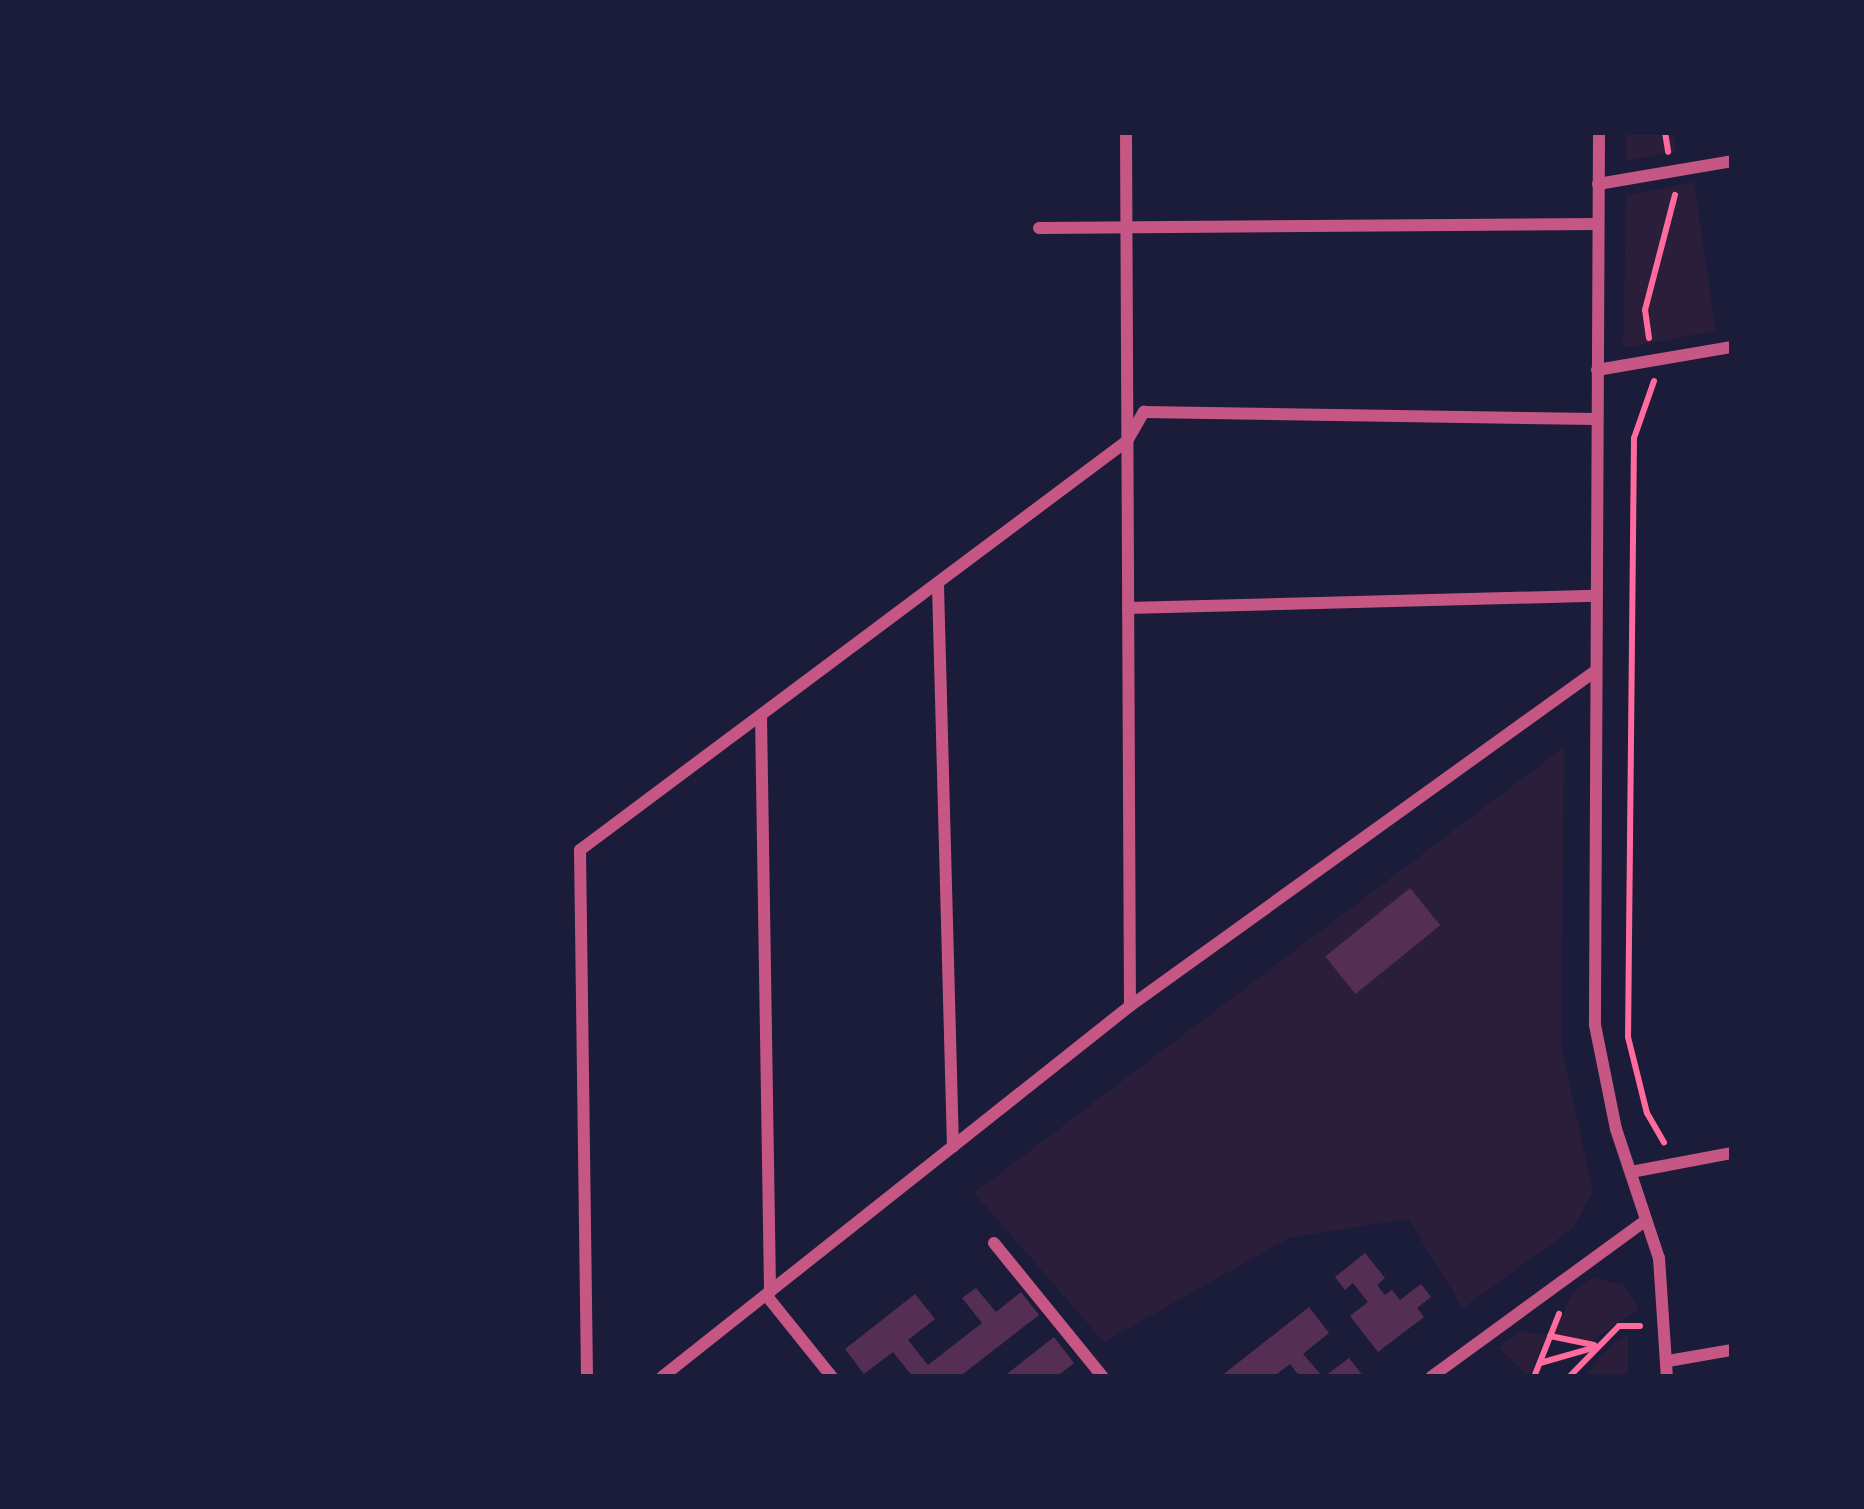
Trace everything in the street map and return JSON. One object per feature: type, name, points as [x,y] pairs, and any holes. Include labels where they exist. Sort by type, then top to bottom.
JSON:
[{"type":"street","points":[[1126,132],[1130,1006]]},
{"type":"street","points":[[1599,132],[1595,1025],[1663,1280],[1667,1377]]},
{"type":"street","points":[[1598,184],[1732,160]]},
{"type":"street","points":[[1039,228],[1598,224]]},
{"type":"street","points":[[1597,370],[1732,347]]},
{"type":"street","points":[[587,1377],[580,850],[1127,441],[1144,412],[1596,419]]},
{"type":"street","points":[[938,586],[953,1147]]},
{"type":"street","points":[[1128,608],[1594,596]]},
{"type":"street","points":[[662,1377],[1130,1006],[1594,672]]},
{"type":"street","points":[[760,716],[768,1293],[832,1377]]},
{"type":"street","points":[[1631,1172],[1732,1153]]},
{"type":"street","points":[[1431,1377],[1646,1220]]},
{"type":"street","points":[[994,1243],[1103,1377]]},
{"type":"street","points":[[1667,1361],[1732,1350]]},
{"type":"path","points":[[1665,132],[1672,171],[1672,230],[1645,310],[1651,395],[1634,438],[1628,1037],[1668,1165]]},
{"type":"path","points":[[1534,1377],[1564,1301]]},
{"type":"path","points":[[1569,1377],[1619,1326],[1642,1326]]},
{"type":"path","points":[[1550,1336],[1600,1346]]},
{"type":"path","points":[[1539,1364],[1600,1346]]},
{"type":"shaded area","points":[[1626,132],[1674,132],[1676,151],[1626,161]]},
{"type":"shaded area","points":[[1694,182],[1716,331],[1623,348],[1626,196]]},
{"type":"shaded area","points":[[1564,747],[1561,1045],[1593,1192],[1573,1228],[1463,1308],[1408,1219],[1289,1238],[1104,1342],[974,1193]]},
{"type":"shaded area","points":[[1595,1278],[1623,1285],[1639,1309],[1590,1342],[1554,1335],[1573,1291]]},
{"type":"shaded area","points":[[1520,1331],[1546,1335],[1529,1377],[1499,1347]]},
{"type":"shaded area","points":[[1628,1335],[1628,1377],[1584,1377],[1614,1341]]},
{"type":"building","points":[[1410,888],[1440,925],[1355,994],[1325,957]]},
{"type":"building","points":[[1365,1253],[1385,1278],[1377,1285],[1385,1295],[1392,1290],[1400,1300],[1421,1284],[1431,1297],[1417,1308],[1424,1317],[1378,1352],[1350,1316],[1368,1302],[1353,1283],[1345,1290],[1335,1277]]},
{"type":"building","points":[[976,1288],[996,1312],[1021,1292],[1039,1315],[959,1377],[913,1377],[893,1352],[864,1374],[845,1349],[915,1294],[935,1319],[908,1340],[928,1365],[982,1323],[962,1298]]},
{"type":"building","points":[[1309,1307],[1329,1333],[1303,1354],[1323,1377],[1300,1377],[1290,1364],[1273,1377],[1220,1377]]},
{"type":"building","points":[[1054,1337],[1074,1363],[1056,1377],[1003,1377]]},
{"type":"building","points":[[1349,1358],[1364,1377],[1324,1377]]}]
